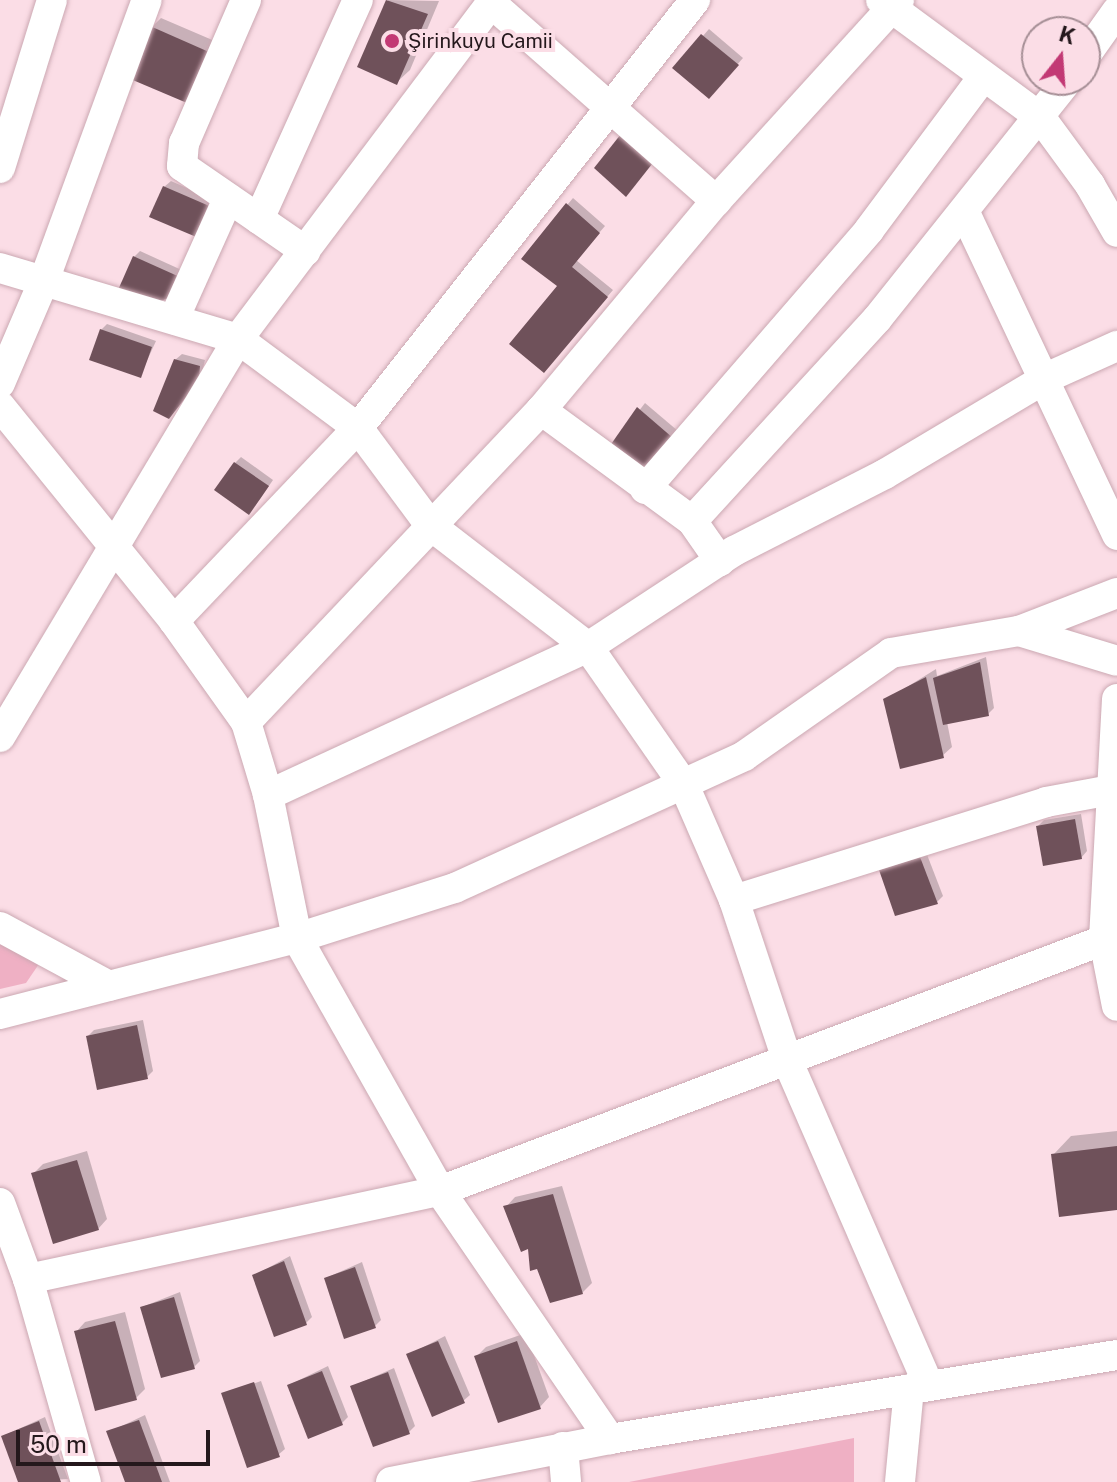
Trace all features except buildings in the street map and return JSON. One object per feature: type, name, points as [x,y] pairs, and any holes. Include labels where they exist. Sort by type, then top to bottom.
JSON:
[{"type":"street","points":[[0,168],[52,0]]},
{"type":"street","points":[[0,383],[45,278],[147,0]]},
{"type":"street","points":[[246,0],[184,143],[182,166],[305,251]]},
{"type":"street","points":[[259,219],[358,0]]},
{"type":"street","points":[[174,621],[358,428],[695,0]]},
{"type":"street","points":[[0,737],[112,542],[238,339],[492,1],[716,201]]},
{"type":"street","points":[[246,722],[541,410],[716,201],[891,3],[983,77],[1041,118],[1090,185],[1117,232]]},
{"type":"street","points":[[1101,34],[1117,11]]},
{"type":"street","points":[[645,489],[869,230],[983,77]]},
{"type":"street","points":[[692,521],[877,319],[1057,96]]},
{"type":"street","points":[[174,319],[228,199]]},
{"type":"street","points":[[965,213],[1046,378],[1117,535]]},
{"type":"street","points":[[0,268],[45,278],[238,339],[358,428],[430,525],[588,647],[684,785],[734,900],[788,1062],[919,1388],[900,1482]]},
{"type":"street","points":[[268,795],[588,647],[720,561],[885,474],[1046,378],[1117,346]]},
{"type":"street","points":[[0,406],[174,621],[246,722],[268,795],[297,938],[440,1191],[610,1439]]},
{"type":"street","points":[[541,410],[692,521],[720,561]]},
{"type":"street","points":[[0,1014],[297,938],[455,888],[744,756],[891,653],[1019,631],[1117,593]]},
{"type":"street","points":[[1019,631],[1117,661]]},
{"type":"street","points":[[1117,699],[1111,790],[1111,876],[1104,940],[1117,1006]]},
{"type":"street","points":[[734,900],[1046,802],[1111,790]]},
{"type":"street","points":[[0,927],[109,986]]},
{"type":"street","points":[[28,1279],[440,1191],[1104,940]]},
{"type":"street","points":[[0,1203],[28,1279],[86,1482]]},
{"type":"street","points":[[391,1482],[563,1447],[1117,1355]]},
{"type":"street","points":[[563,1447],[566,1482]]},
{"type":"shaded area","points":[[0,940],[41,961],[26,983],[0,989]]},
{"type":"shaded area","points":[[854,1438],[854,1482],[629,1482]]},
{"type":"place","name":"Şirinkuyu Camii","points":[[392,41]]}]
